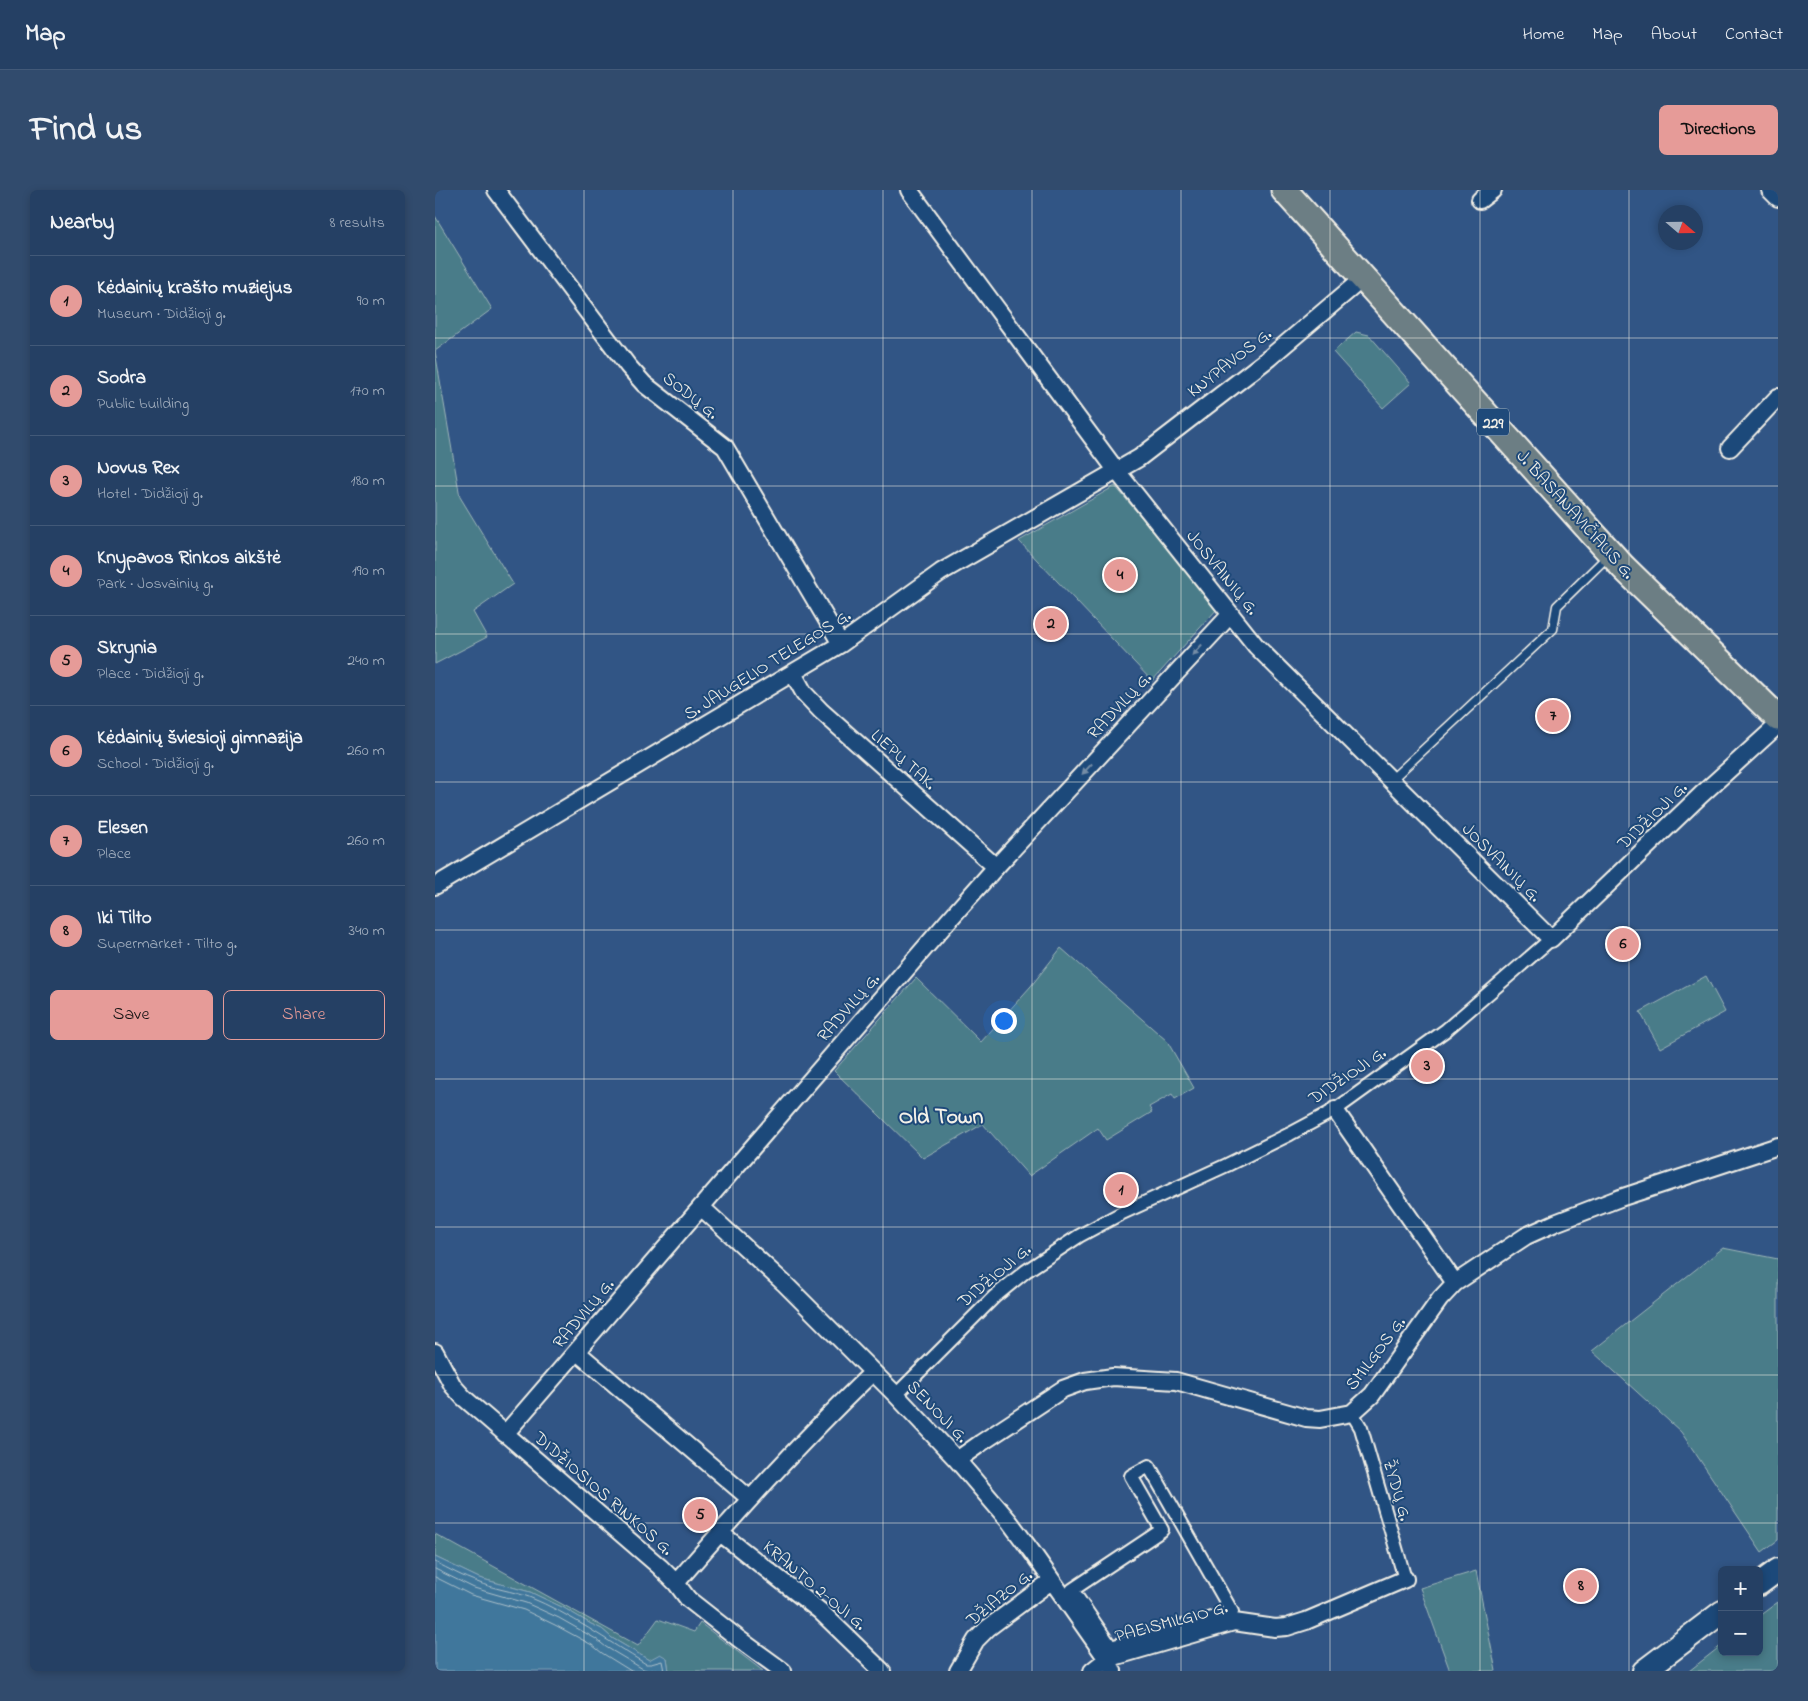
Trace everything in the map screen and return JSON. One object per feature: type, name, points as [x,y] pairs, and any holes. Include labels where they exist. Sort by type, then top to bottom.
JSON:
[{"type":"main road","name":"J. BASANAVIČIAUS G.","points":[[1284,190],[1611,554],[1778,718]]},
{"type":"main road","points":[[1763,1581],[1778,1570]]},
{"type":"main road","points":[[1643,1671],[1718,1615]]},
{"type":"street","name":"SODŲ G.","points":[[496,190],[628,366],[644,384],[725,446],[841,644]]},
{"type":"street","name":"JOSVAINIŲ G.","points":[[909,190],[1117,470],[1256,646],[1551,939]]},
{"type":"street","points":[[1770,190],[1778,198]]},
{"type":"street","name":"KNYPAVOS G.","points":[[1117,470],[1139,458],[1269,358],[1362,279]]},
{"type":"street","points":[[1730,448],[1778,398]]},
{"type":"street","name":"S. JAUGELIO TELEGOS G.","points":[[435,886],[841,644],[941,572],[1117,470]]},
{"type":"street","name":"RADVILŲ G.","points":[[505,1434],[996,867],[1231,614]]},
{"type":"street","name":"LIEPŲ TAK.","points":[[793,673],[804,693],[821,711],[996,867]]},
{"type":"street","name":"DIDŽIOJI G.","points":[[896,1395],[995,1297],[1026,1271],[1057,1250],[1120,1214],[1227,1166],[1335,1110],[1446,1030],[1551,939],[1778,725]]},
{"type":"street","points":[[1335,1110],[1455,1283]]},
{"type":"street","name":"SMILGOS G.","points":[[957,1460],[1063,1389],[1085,1380],[1113,1377],[1176,1381],[1306,1418],[1320,1419],[1352,1413],[1372,1395],[1440,1299],[1455,1283],[1526,1236],[1555,1222],[1620,1198],[1778,1146]]},
{"type":"street","name":"SENOJI G.","points":[[701,1208],[785,1284],[896,1395],[957,1460],[1009,1522],[1110,1665]]},
{"type":"street","name":"DIDŽIOSIOS RINKOS G.","points":[[435,1352],[453,1386],[464,1398],[676,1582],[688,1599],[783,1671]]},
{"type":"street","points":[[577,1352],[749,1498]]},
{"type":"street","points":[[676,1582],[749,1498],[872,1373]]},
{"type":"street","name":"ŽYDŲ G.","points":[[1352,1413],[1361,1428],[1405,1579]]},
{"type":"street","points":[[1149,1466],[1232,1612],[1111,1647],[1072,1590],[1162,1530],[1131,1476],[1149,1466]]},
{"type":"street","name":"KRANTO 2-OJI G.","points":[[719,1532],[820,1611],[882,1671]]},
{"type":"street","name":"PAEISMILGIO G.","points":[[1092,1671],[1234,1622],[1275,1628],[1287,1627],[1307,1621],[1405,1579]]},
{"type":"street","name":"DŽIAZO G.","points":[[958,1671],[976,1640],[988,1628],[1051,1581]]},
{"type":"lane","points":[[1391,780],[1553,628],[1557,606],[1611,554]]},
{"type":"green space","points":[[435,216],[492,309],[435,351]]},
{"type":"green space","points":[[1356,332],[1369,335],[1411,383],[1383,408],[1333,352]]},
{"type":"green space","points":[[435,351],[460,497],[513,584],[473,612],[487,637],[435,664]]},
{"type":"green space","points":[[1115,486],[1218,608],[1152,681],[1019,541]]},
{"type":"green space","points":[[1061,948],[1167,1041],[1194,1088],[1175,1099],[1172,1094],[1149,1107],[1152,1112],[1106,1140],[1098,1128],[1029,1176],[983,1124],[923,1158],[834,1071],[916,978],[981,1042],[1031,986]]},
{"type":"green space","points":[[1706,976],[1725,1012],[1660,1048],[1640,1012]]},
{"type":"green space","points":[[1723,1248],[1778,1259],[1778,1540],[1762,1552],[1681,1432],[1592,1351]]},
{"type":"green space","points":[[435,1534],[638,1646],[658,1619],[694,1632],[700,1623],[763,1671],[669,1671],[667,1658],[649,1660],[612,1638],[602,1629],[564,1608],[530,1592],[479,1578],[435,1557]]},
{"type":"green space","points":[[1476,1571],[1496,1671],[1450,1671],[1420,1588]]},
{"type":"green space","points":[[1778,1602],[1778,1671],[1689,1671],[1718,1648],[1718,1656],[1763,1656],[1763,1613]]},
{"type":"water","points":[[435,1557],[479,1578],[530,1592],[564,1608],[602,1629],[612,1638],[649,1660],[660,1654],[667,1658],[669,1671],[435,1671]]},
{"type":"place","name":"Knypavos Rinkos aikštė","points":[[1120,575]]},
{"type":"place","name":"Sodra","points":[[1051,624]]},
{"type":"place","name":"Elesen","points":[[1553,716]]},
{"type":"place","name":"Kėdainių šviesioji gimnazija","points":[[1623,944]]},
{"type":"place","name":"Novus Rex","points":[[1427,1066]]},
{"type":"place","name":"Kėdainių krašto muziejus","points":[[1121,1190]]},
{"type":"place","name":"Skrynia","points":[[700,1515]]},
{"type":"place","name":"Iki Tilto","points":[[1581,1586]]},
{"type":"district","name":"Old Town","points":[[941,1115]]}]
